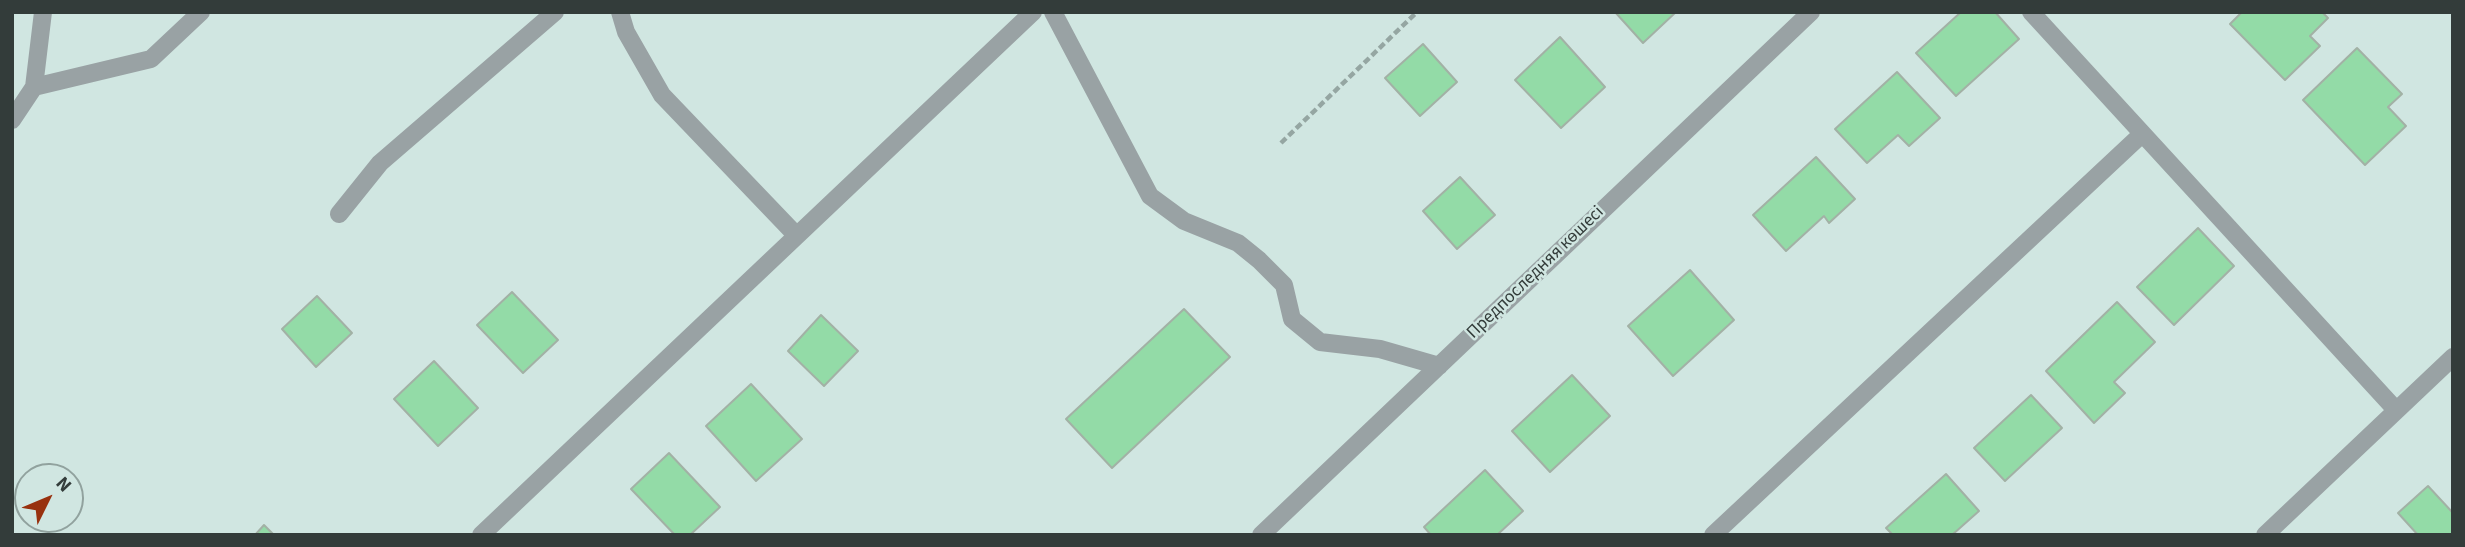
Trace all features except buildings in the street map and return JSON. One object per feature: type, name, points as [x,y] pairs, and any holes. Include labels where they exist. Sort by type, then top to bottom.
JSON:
[{"type":"street","points":[[12,120],[34,87],[43,12]]},
{"type":"street","points":[[34,87],[150,59],[201,12]]},
{"type":"street","points":[[339,214],[380,163],[555,12]]},
{"type":"street","points":[[620,12],[626,32],[662,94],[796,235]]},
{"type":"street","points":[[481,535],[1034,12]]},
{"type":"street","points":[[1053,12],[1150,196],[1184,221],[1238,243],[1259,260],[1284,285],[1292,319],[1320,342],[1380,349],[1439,366]]},
{"type":"street","name":"Предпоследняя көшесі","points":[[1261,535],[1811,12]]},
{"type":"street","points":[[2031,12],[2396,410]]},
{"type":"street","points":[[1713,535],[2142,134]]},
{"type":"street","points":[[2265,535],[2453,357]]},
{"type":"path","points":[[1281,143],[1417,12]]}]
